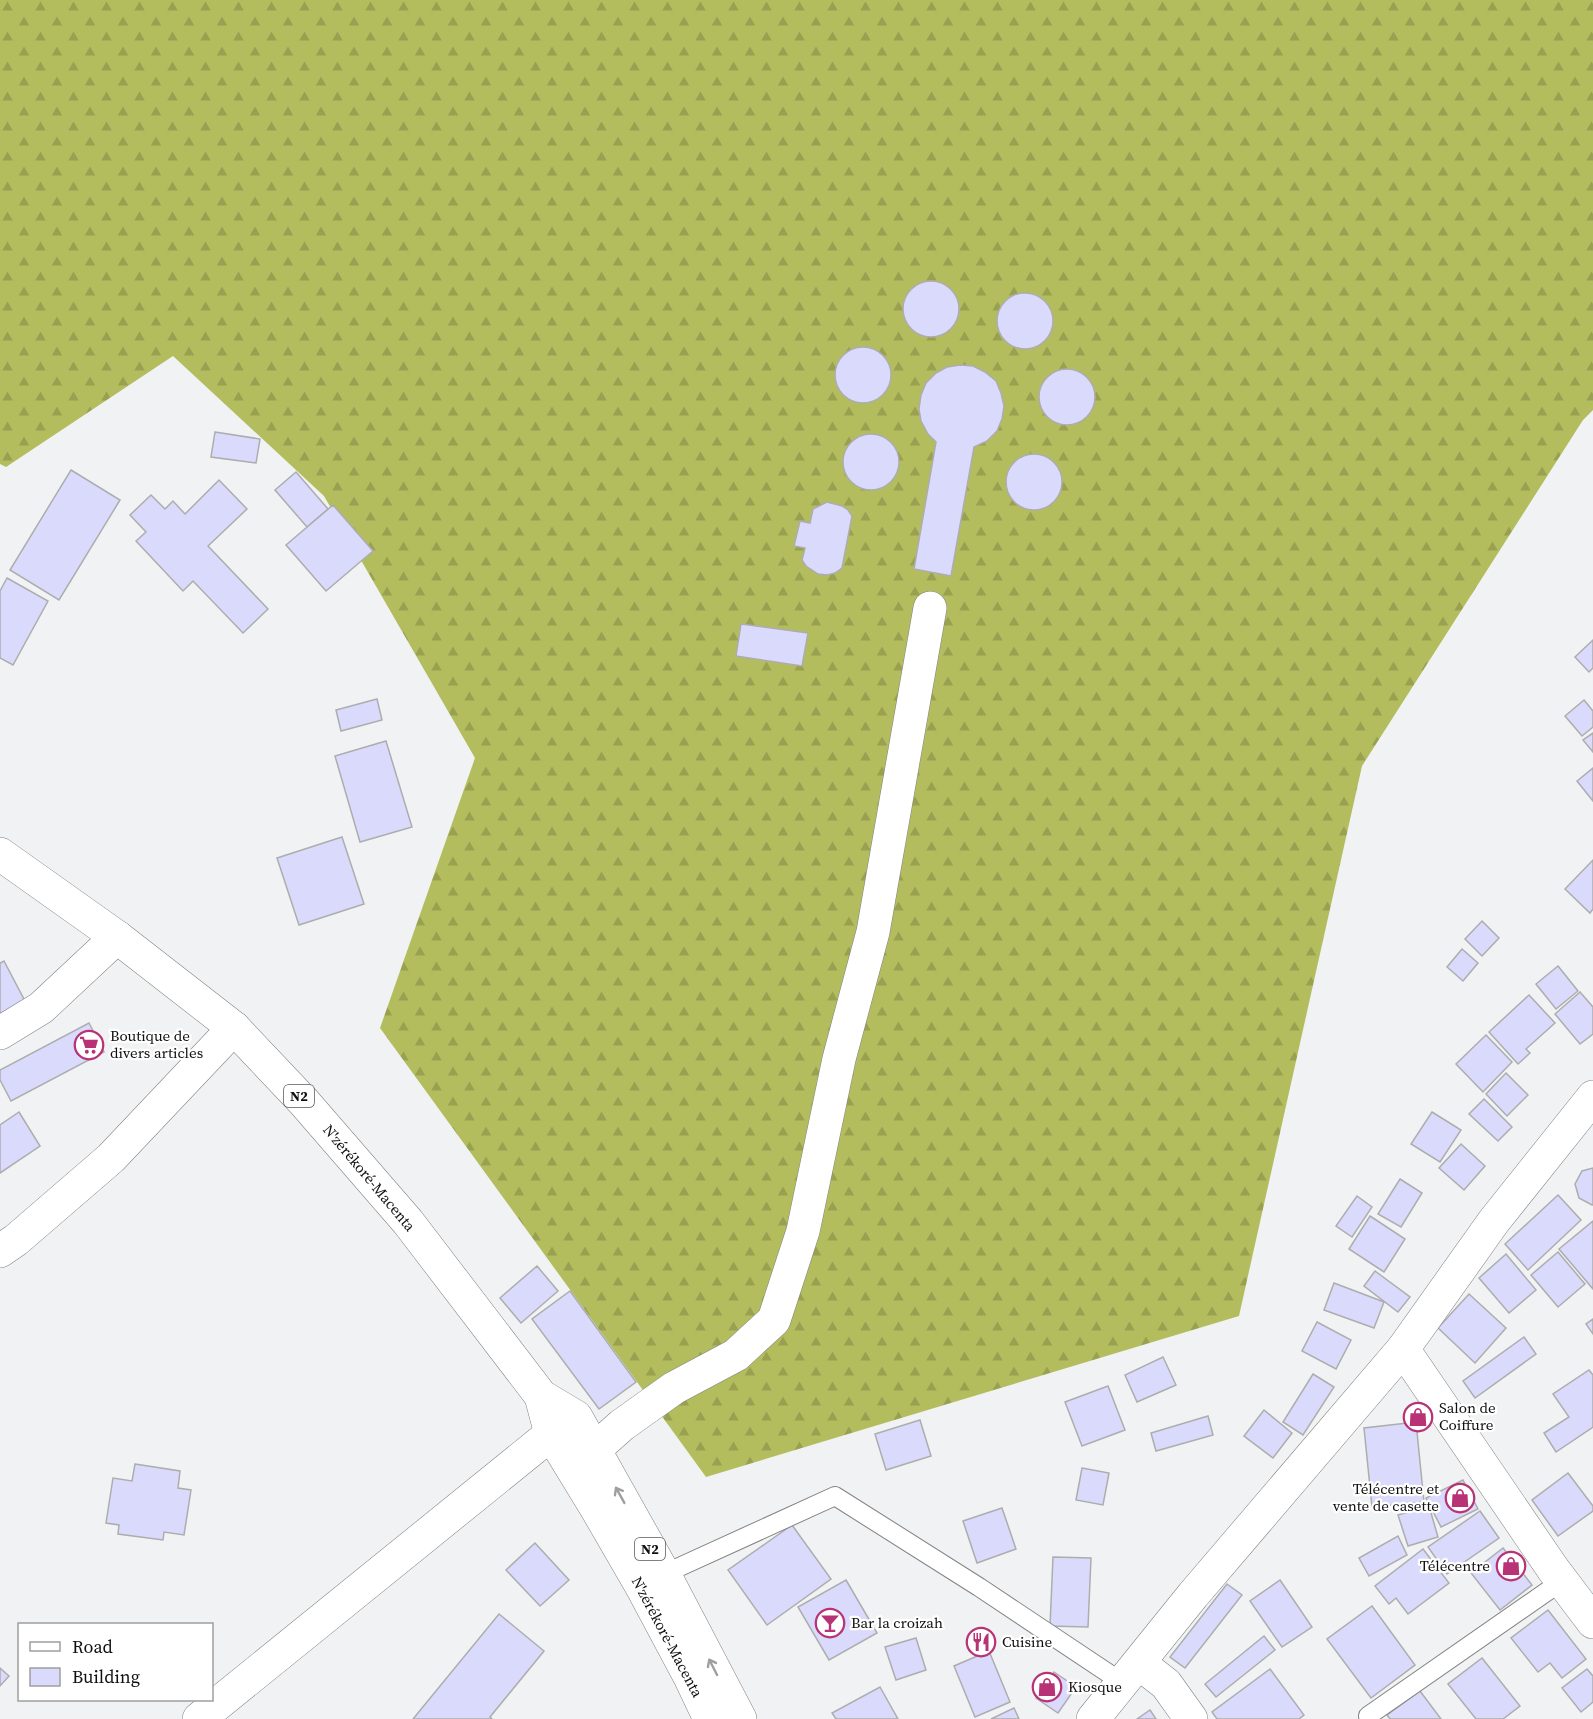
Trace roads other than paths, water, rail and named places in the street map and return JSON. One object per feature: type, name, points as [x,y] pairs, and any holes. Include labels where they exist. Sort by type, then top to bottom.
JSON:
[{"type":"main road","points":[[594,1450],[622,1425],[674,1388],[736,1355],[774,1320],[803,1231],[839,1059],[873,932],[930,608]]},
{"type":"main road","name":"N'zérékoré-Macenta","points":[[0,854],[117,937],[234,1028],[304,1102],[408,1222],[563,1426],[598,1511],[642,1587],[710,1719]]},
{"type":"main road","points":[[0,1033],[41,1008],[117,937]]},
{"type":"main road","points":[[0,1251],[16,1240],[111,1158],[234,1028]]},
{"type":"main road","points":[[1093,1719],[1193,1595],[1403,1348],[1494,1221],[1593,1097]]},
{"type":"main road","points":[[1403,1348],[1562,1581],[1593,1622]]},
{"type":"main road","points":[[199,1719],[563,1426]]},
{"type":"main road","name":"N'zérékoré-Macenta","points":[[563,1426],[594,1450],[664,1574],[740,1719]]},
{"type":"main road","points":[[1131,1673],[1166,1684],[1191,1719]]},
{"type":"lane","points":[[664,1574],[835,1496],[979,1587],[1131,1673]]},
{"type":"lane","points":[[1368,1716],[1562,1581]]},
{"type":"place","name":"Boutique de divers articles","points":[[89,1045]]},
{"type":"place","name":"Salon de Coiffure","points":[[1418,1417]]},
{"type":"place","name":"Télécentre et vente de casette","points":[[1460,1498]]},
{"type":"place","name":"Télécentre","points":[[1511,1566]]},
{"type":"place","name":"Bar la croizah","points":[[830,1623]]},
{"type":"place","name":"Cuisine","points":[[981,1642]]},
{"type":"place","name":"Kiosque","points":[[1047,1687]]}]
